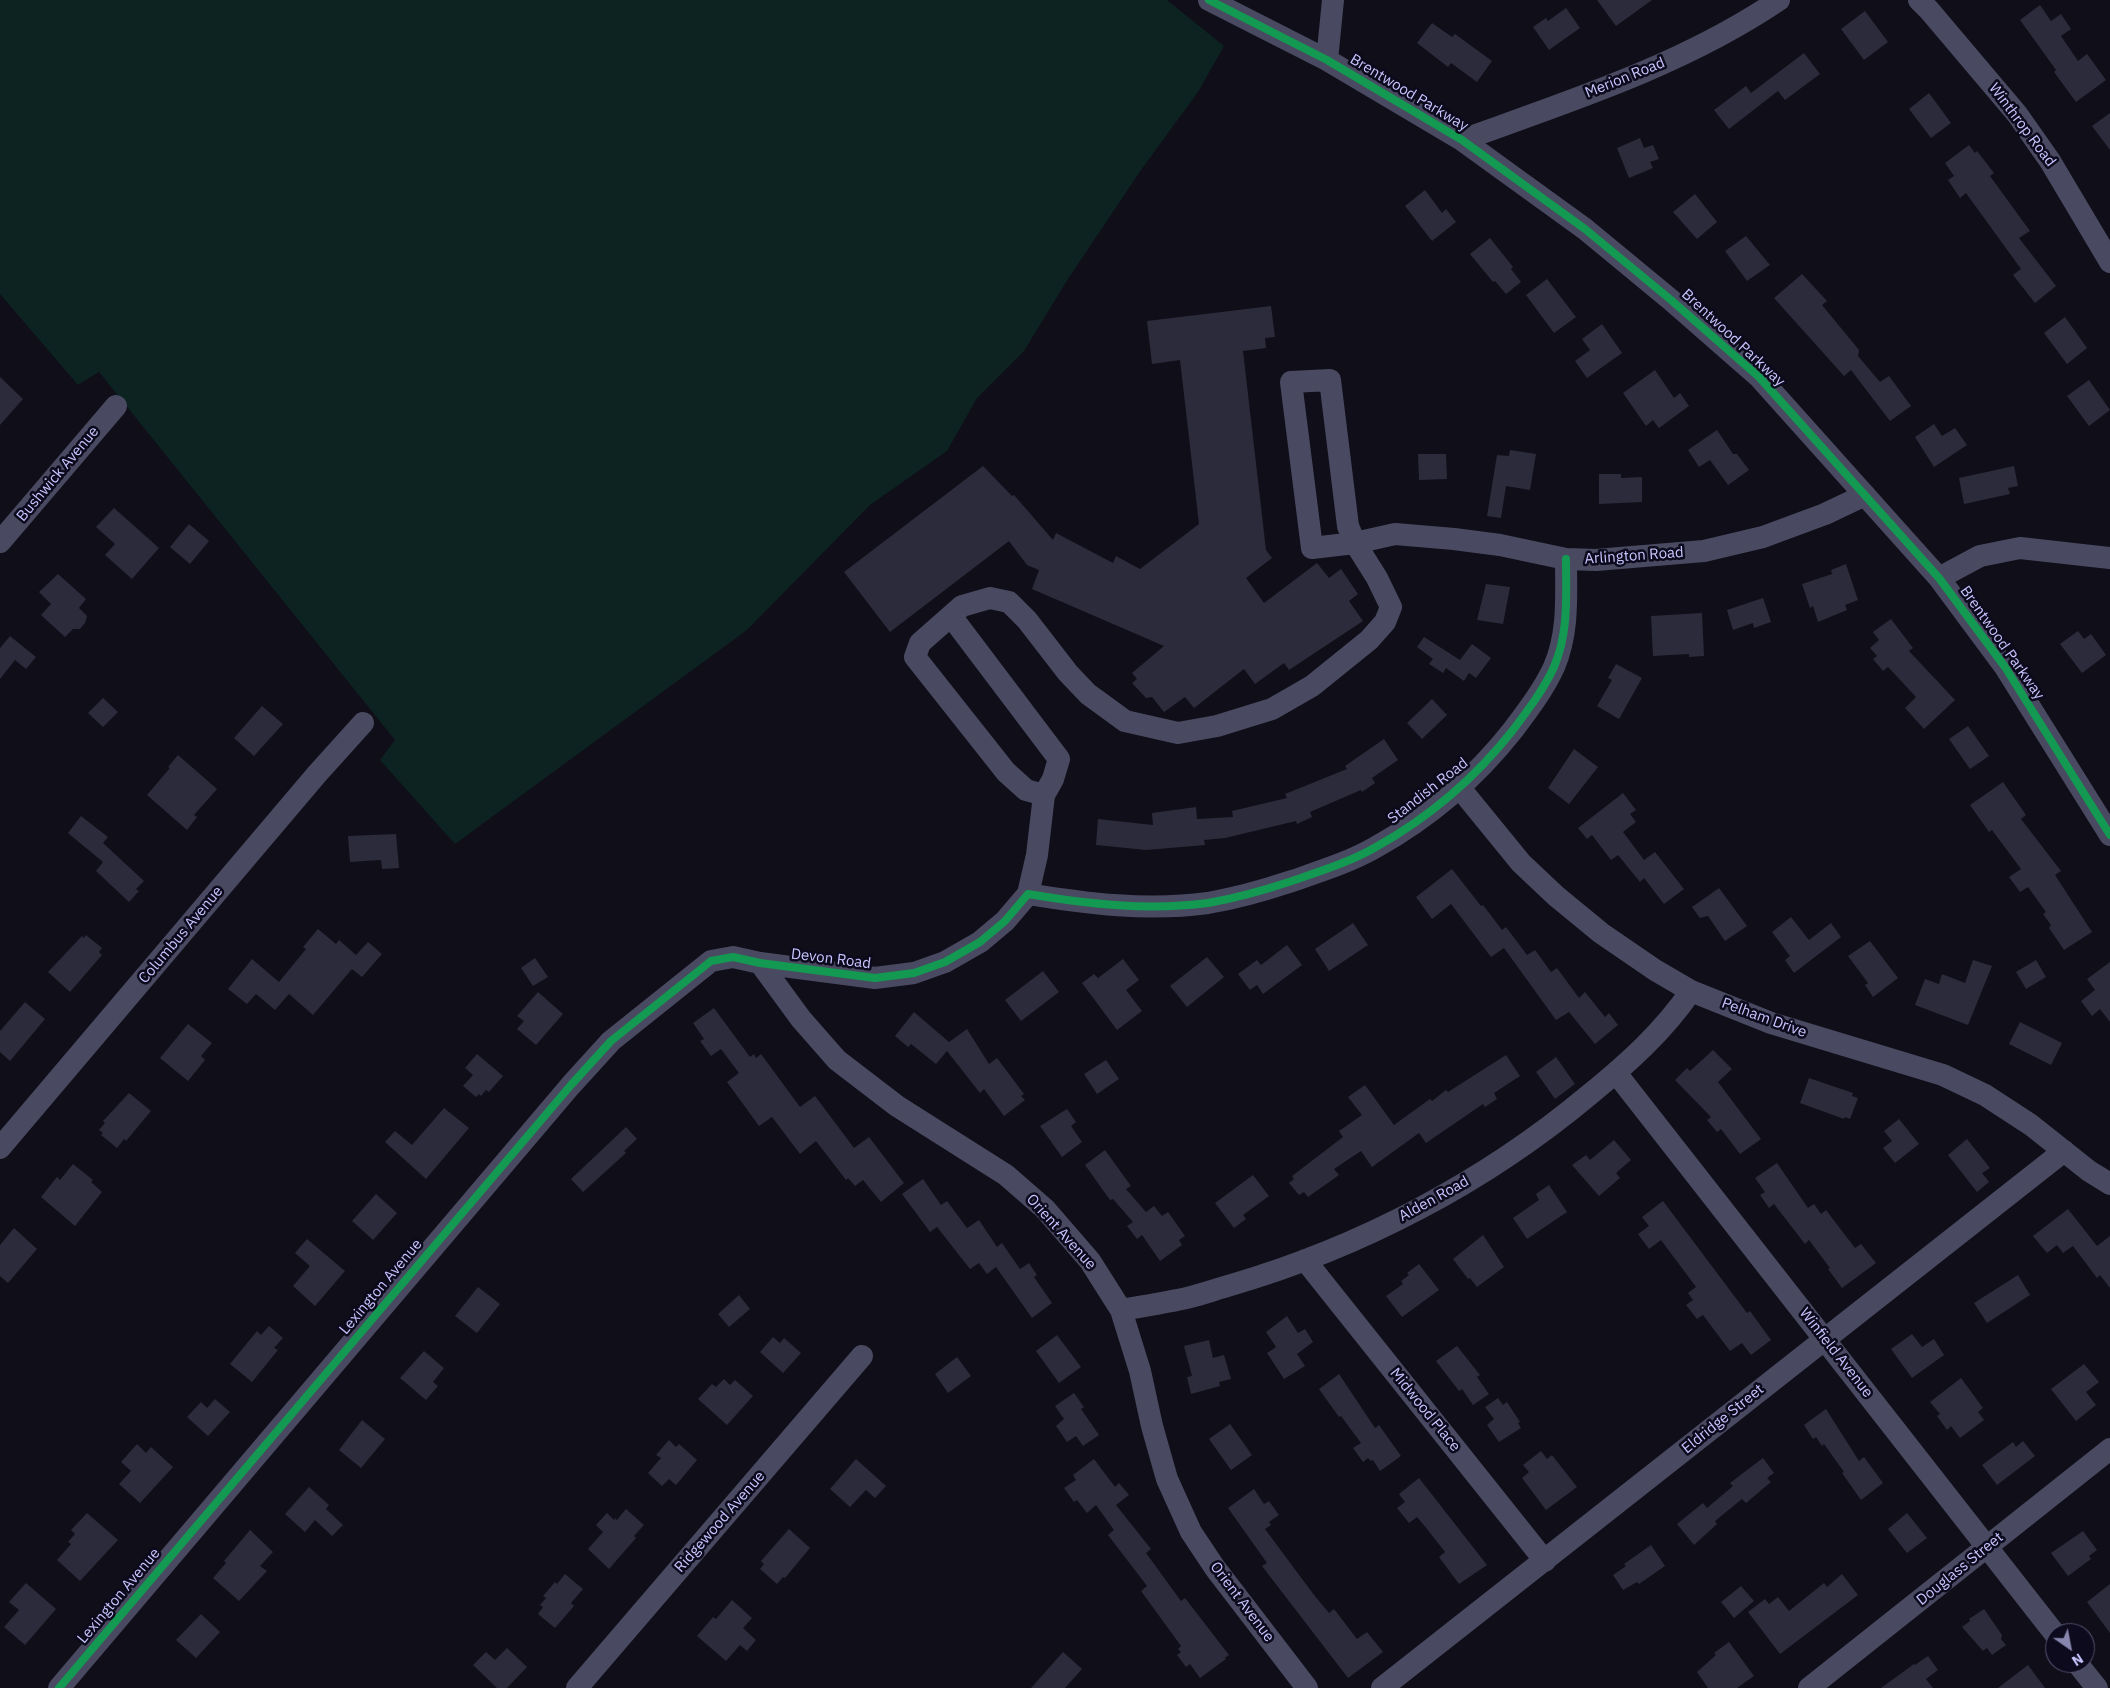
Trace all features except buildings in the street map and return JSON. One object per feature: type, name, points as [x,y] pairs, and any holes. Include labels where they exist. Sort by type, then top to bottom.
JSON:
[{"type":"street","name":"Brentwood Parkway","points":[[1210,0],[1328,60],[1462,140],[1585,229],[1671,300],[1758,377],[1939,578],[2005,667],[2110,835]]},
{"type":"street","points":[[1328,60],[1333,0]]},
{"type":"street","name":"Merion Road","points":[[1462,140],[1629,79],[1694,48],[1758,14],[1779,0]]},
{"type":"street","name":"Winthrop Road","points":[[1919,0],[2017,114],[2050,161],[2110,262]]},
{"type":"street","name":"Arlington Road","points":[[1355,543],[1348,526],[1330,380],[1291,382],[1312,548],[1355,543],[1395,534],[1454,538],[1566,559],[1596,560],[1704,550],[1763,537],[1825,514],[1865,496]]},
{"type":"street","name":"Bushwick Avenue","points":[[0,542],[116,406]]},
{"type":"street","points":[[1044,795],[1026,790],[1006,772],[915,657],[920,642],[962,606],[990,598],[1009,602],[1027,620],[1068,673],[1088,694],[1125,721],[1178,733],[1216,726],[1272,709],[1312,686],[1369,640],[1385,622],[1391,607],[1377,578],[1355,543]]},
{"type":"street","points":[[1939,578],[1980,556],[2020,548],[2110,558]]},
{"type":"street","name":"Standish Road","points":[[1028,894],[1111,906],[1208,903],[1258,892],[1322,871],[1376,847],[1421,818],[1459,787],[1494,753],[1530,707],[1554,666],[1567,623],[1566,559]]},
{"type":"street","points":[[951,616],[1059,759],[1053,779],[1044,795],[1037,855],[1028,894]]},
{"type":"street","name":"Columbus Avenue","points":[[0,1148],[363,722]]},
{"type":"street","name":"Pelham Drive","points":[[1459,787],[1521,863],[1556,896],[1601,933],[1655,970],[1691,991],[1771,1023],[1943,1075],[1985,1095],[2031,1126],[2089,1171],[2110,1184]]},
{"type":"street","name":"Devon Road","points":[[760,963],[875,978],[914,973],[945,962],[980,942],[1005,920],[1028,894]]},
{"type":"street","name":"Lexington Avenue","points":[[59,1688],[571,1085],[611,1041],[711,961],[733,957],[760,963]]},
{"type":"street","name":"Orient Avenue","points":[[760,963],[801,1019],[838,1060],[897,1106],[1006,1175],[1045,1209],[1090,1261],[1121,1310],[1140,1371],[1152,1426],[1167,1479],[1190,1532],[1215,1568],[1307,1688]]},
{"type":"street","name":"Alden Road","points":[[1121,1310],[1178,1300],[1270,1274],[1400,1218],[1465,1182],[1524,1146],[1616,1073],[1644,1048],[1674,1016],[1691,991]]},
{"type":"street","name":"Winfield Avenue","points":[[1616,1073],[2046,1623]]},
{"type":"street","name":"Eldridge Street","points":[[1382,1688],[1545,1561],[1824,1338],[2064,1151]]},
{"type":"street","name":"Midwood Place","points":[[1305,1260],[1545,1561]]},
{"type":"street","name":"Ridgewood Avenue","points":[[578,1688],[862,1356]]},
{"type":"street","name":"Douglass Street","points":[[1809,1688],[2110,1449]]},
{"type":"street","points":[[2085,1673],[2096,1688]]},
{"type":"green space","points":[[0,0],[1167,0],[1224,46],[1198,92],[1141,170],[1068,279],[1024,351],[977,398],[947,451],[870,505],[747,630],[455,844],[380,760],[395,740],[99,372],[78,385],[0,294]]},
{"type":"cycle path","points":[[1209,0],[1327,60],[1462,140],[1585,229],[1671,300],[1759,377],[1939,578],[2005,667],[2110,835]]},
{"type":"cycle path","points":[[59,1688],[571,1085],[611,1041],[711,961],[733,957],[760,963],[875,978],[914,973],[945,962],[980,942],[1005,921],[1028,894],[1118,905],[1163,906],[1208,903],[1272,888],[1356,857],[1395,836],[1450,795],[1499,747],[1530,707],[1554,667],[1559,654],[1566,614],[1566,559]]}]
